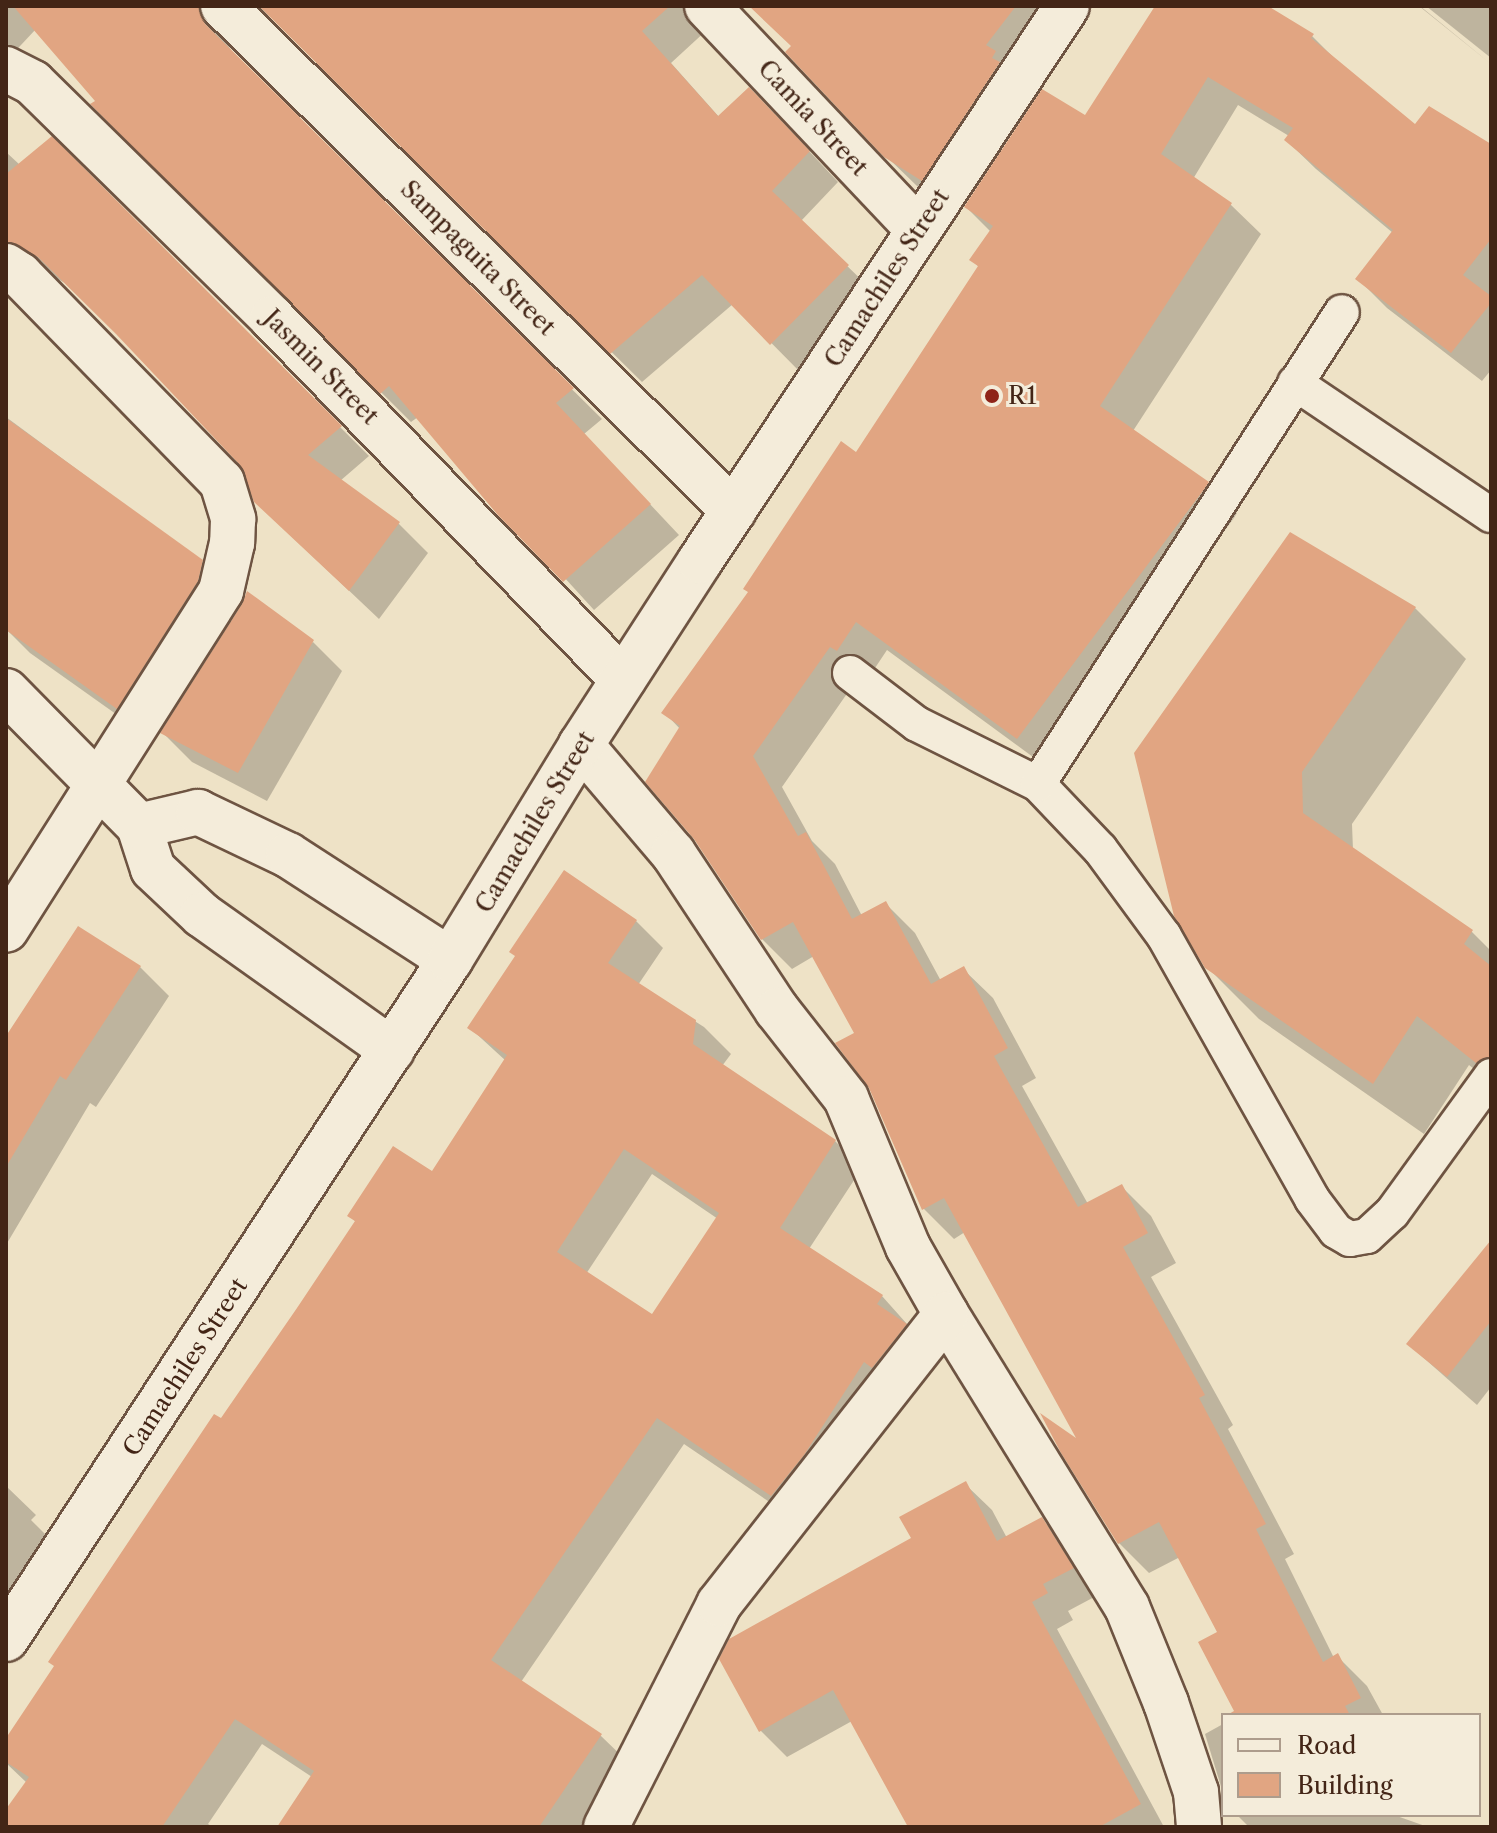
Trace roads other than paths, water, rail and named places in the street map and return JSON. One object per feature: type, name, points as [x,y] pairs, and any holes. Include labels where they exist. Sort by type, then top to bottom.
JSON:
[{"type":"street","name":"Sampaguita Street","points":[[223,6],[734,511]]},
{"type":"street","name":"Camia Street","points":[[707,6],[919,230]]},
{"type":"street","name":"Camachiles Street","points":[[6,1639],[450,960],[623,680],[1067,6]]},
{"type":"street","name":"Jasmin Street","points":[[6,69],[33,83],[272,318],[623,680]]},
{"type":"street","points":[[6,266],[20,275],[212,471],[229,496],[232,543],[221,591],[101,785],[6,930]]},
{"type":"street","points":[[6,691],[139,826],[153,869],[202,915],[392,1050]]},
{"type":"street","points":[[581,745],[673,853],[777,1010],[846,1098],[908,1247],[1127,1607],[1196,1792],[1199,1827]]},
{"type":"street","points":[[139,826],[198,812],[288,855],[450,960]]},
{"type":"street","points":[[606,1827],[719,1604],[946,1314]]},
{"type":"lane","points":[[1038,784],[1342,312]]},
{"type":"lane","points":[[1295,383],[1491,515]]},
{"type":"lane","points":[[850,673],[917,724],[1038,784],[1100,849],[1164,936],[1312,1199],[1336,1231],[1350,1239],[1367,1236],[1392,1213],[1491,1076]]},
{"type":"place","name":"R1","points":[[992,396]]}]
